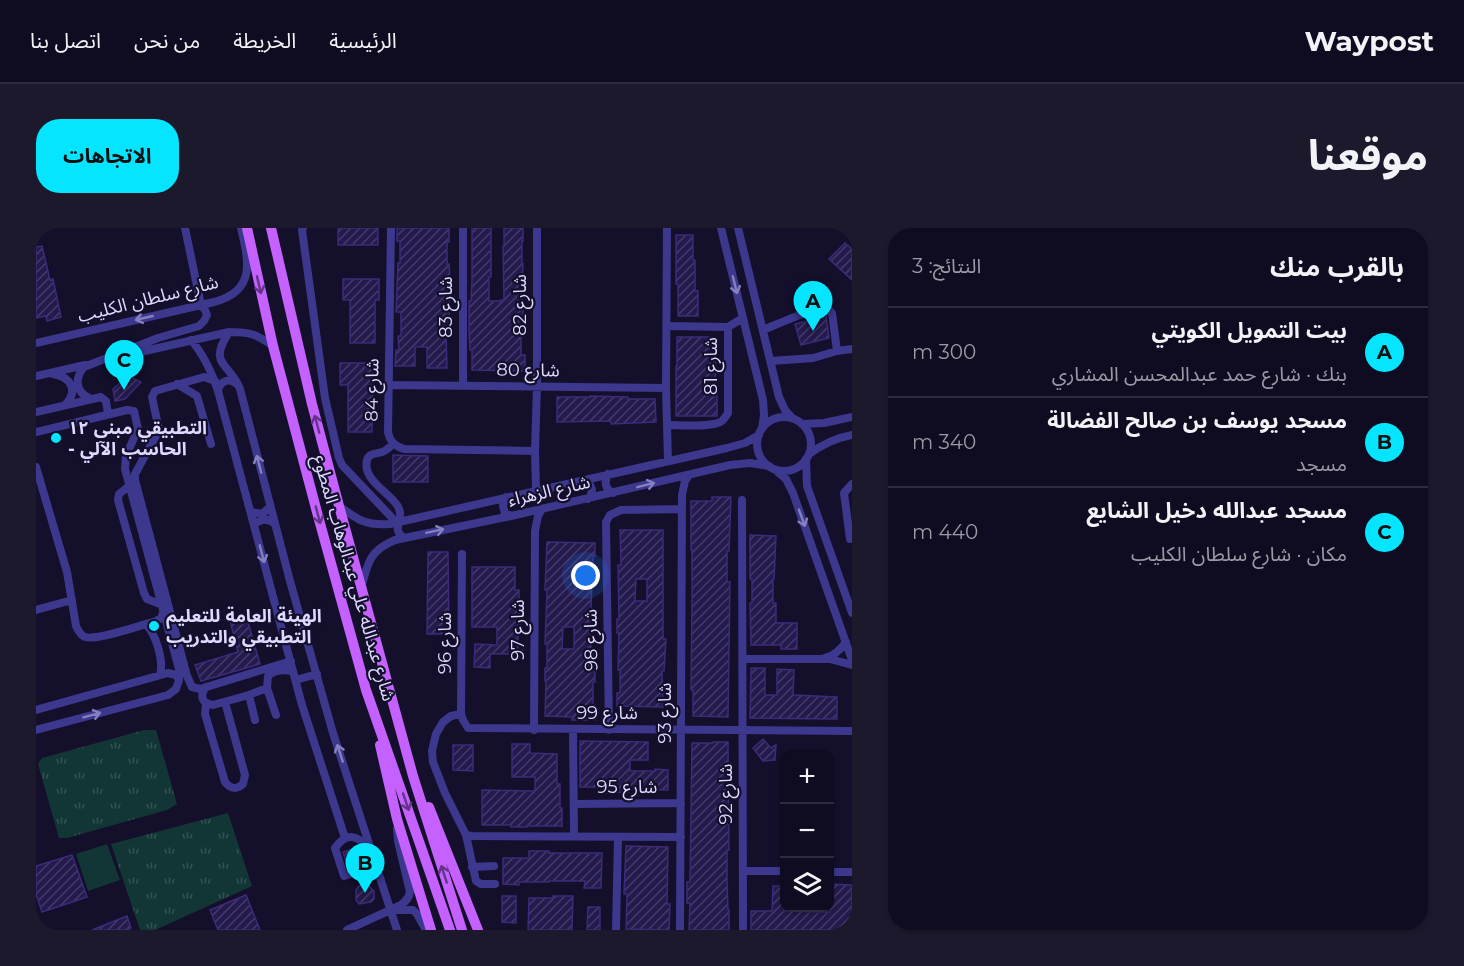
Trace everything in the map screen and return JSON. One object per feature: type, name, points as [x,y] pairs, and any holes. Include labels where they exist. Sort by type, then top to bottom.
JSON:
[{"type":"main road","name":"شارع عبدالله علي عبدالوهاب المطوع","points":[[247,228],[273,346],[366,690],[450,930]]},
{"type":"main road","name":"شارع عبدالله علي عبدالوهاب المطوع","points":[[271,228],[312,404],[339,506],[413,776],[462,930]]},
{"type":"main road","points":[[366,690],[397,819],[431,930]]},
{"type":"main road","points":[[413,776],[437,826],[477,930]]},
{"type":"street","points":[[89,399],[81,393],[77,385],[80,371],[88,365],[158,338],[199,326],[204,321],[207,315],[201,305],[185,228]]},
{"type":"street","name":"شارع سلطان الكليب","points":[[36,343],[231,296],[245,280],[248,270],[241,228]]},
{"type":"street","name":"شارع 84","points":[[391,228],[389,438],[393,444],[404,449],[535,451]]},
{"type":"street","name":"شارع 83","points":[[463,228],[463,385]]},
{"type":"street","name":"شارع 82","points":[[536,490],[537,228]]},
{"type":"street","points":[[667,228],[668,461]]},
{"type":"street","points":[[721,228],[760,388],[764,415],[758,449],[760,456],[786,479],[794,493],[852,660]]},
{"type":"street","points":[[738,228],[782,404],[792,418],[802,424],[810,435],[807,486],[852,611]]},
{"type":"street","points":[[301,229],[325,398],[339,458],[342,465],[398,522]]},
{"type":"street","points":[[763,330],[806,313],[830,310],[837,351]]},
{"type":"street","name":"شارع 81","points":[[667,326],[728,327],[743,318]]},
{"type":"street","name":"شارع 81","points":[[667,424],[712,424],[725,417],[728,412],[728,327]]},
{"type":"street","points":[[229,332],[220,349],[220,358],[238,384],[333,733],[397,930]]},
{"type":"street","points":[[36,376],[229,332],[245,332],[260,337],[273,346]]},
{"type":"street","points":[[191,340],[212,372],[218,391],[302,705],[345,838]]},
{"type":"street","points":[[837,351],[840,347],[852,344]]},
{"type":"street","points":[[771,361],[813,358],[852,349]]},
{"type":"street","points":[[48,374],[63,377],[70,382],[72,395],[64,405]]},
{"type":"street","points":[[214,381],[204,377],[157,389],[152,395],[159,430],[136,471],[135,480],[189,681],[192,687],[206,687],[291,661]]},
{"type":"street","points":[[218,391],[220,384],[226,380],[238,384]]},
{"type":"street","points":[[760,388],[762,392],[771,394],[776,383]]},
{"type":"street","points":[[177,384],[197,396],[211,444]]},
{"type":"street","name":"شارع 80","points":[[388,384],[666,388]]},
{"type":"street","points":[[36,412],[98,397],[106,401],[108,414]]},
{"type":"street","points":[[36,432],[129,409],[135,413],[138,429],[124,465],[179,680],[176,689],[168,695],[36,730]]},
{"type":"street","points":[[802,424],[852,417]]},
{"type":"street","points":[[761,432],[774,419],[792,418]]},
{"type":"street","points":[[835,421],[829,428],[830,432],[832,436],[840,438]]},
{"type":"street","name":"شارع الزهراء","points":[[339,506],[367,523],[377,525],[398,522],[728,448],[745,443],[761,432]]},
{"type":"street","points":[[772,467],[788,470],[796,468],[820,446],[852,435]]},
{"type":"street","points":[[393,444],[384,452],[370,455],[367,466],[373,482],[397,505],[402,517],[398,522],[398,533],[404,538]]},
{"type":"street","name":"شارع الزهراء","points":[[362,585],[366,567],[375,551],[384,544],[404,538],[523,514],[730,465],[750,463],[772,467]]},
{"type":"street","points":[[36,467],[67,572],[76,626],[80,633],[86,637],[98,637],[147,624],[157,620],[163,613]]},
{"type":"street","points":[[608,474],[606,485],[613,493]]},
{"type":"street","name":"شارع 93","points":[[680,930],[682,495],[689,475]]},
{"type":"street","points":[[671,479],[682,495]]},
{"type":"street","points":[[583,480],[591,486],[592,493],[588,499]]},
{"type":"street","points":[[850,539],[844,493],[852,484]]},
{"type":"street","points":[[129,486],[119,494],[118,500],[144,593],[148,599],[160,604]]},
{"type":"street","points":[[794,493],[798,486],[807,486]]},
{"type":"street","points":[[506,497],[503,506],[505,513],[511,516]]},
{"type":"street","name":"شارع 92","points":[[742,500],[743,930]]},
{"type":"street","points":[[251,512],[262,514],[270,507]]},
{"type":"street","name":"شارع 97","points":[[534,730],[535,531],[542,509]]},
{"type":"street","name":"شارع 98","points":[[609,730],[606,522],[610,514],[621,510],[682,509]]},
{"type":"street","points":[[523,514],[535,531]]},
{"type":"street","points":[[254,525],[258,521],[266,520],[275,524]]},
{"type":"street","name":"شارع 96","points":[[461,714],[462,554]]},
{"type":"street","points":[[827,587],[827,583],[832,578],[840,580]]},
{"type":"street","points":[[36,610],[72,600]]},
{"type":"street","points":[[147,624],[154,635],[162,664],[160,675]]},
{"type":"street","points":[[821,659],[841,649],[846,642]]},
{"type":"street","points":[[742,659],[821,659],[852,665]]},
{"type":"street","points":[[276,715],[267,688],[268,676],[282,670],[295,676],[316,674]]},
{"type":"street","points":[[36,710],[160,675],[172,673],[179,680]]},
{"type":"street","points":[[206,687],[202,694],[206,704],[205,714],[225,782],[229,787],[235,788],[243,784],[245,775],[225,702]]},
{"type":"street","points":[[206,704],[211,706],[267,688]]},
{"type":"street","points":[[249,695],[255,720]]},
{"type":"street","points":[[461,714],[451,716],[442,722],[432,751],[433,762],[445,793],[466,835],[475,880],[481,884],[495,884]]},
{"type":"street","name":"شارع 99","points":[[461,714],[465,725],[471,729],[852,731]]},
{"type":"street","name":"شارع 95","points":[[573,730],[574,836]]},
{"type":"street","name":"شارع 95","points":[[573,804],[681,803]]},
{"type":"street","points":[[347,930],[392,910],[406,901],[410,892],[398,841],[397,819]]},
{"type":"street","points":[[357,838],[364,828]]},
{"type":"street","points":[[466,835],[681,837]]},
{"type":"street","points":[[371,848],[357,838],[351,837],[345,838],[335,848],[344,876],[376,866]]},
{"type":"street","points":[[616,930],[618,837]]},
{"type":"street","points":[[472,867],[494,866]]},
{"type":"street","points":[[743,871],[780,871]]},
{"type":"street","points":[[834,872],[852,872]]},
{"type":"street","points":[[392,910],[413,910],[426,930]]},
{"type":"street","points":[[369,920],[372,930]]},
{"type":"street","points":[[36,926],[39,930]]},
{"type":"green space","points":[[144,730],[156,730],[177,804],[167,810],[67,838],[59,838],[38,764],[42,758]]},
{"type":"green space","points":[[228,813],[252,886],[155,930],[140,930],[111,844]]},
{"type":"green space","points":[[107,844],[120,880],[88,891],[76,854]]},
{"type":"building","points":[[338,228],[378,228],[378,245],[338,245]]},
{"type":"building","points":[[397,228],[449,228],[447,264],[449,264],[450,280],[449,317],[451,317],[450,332],[446,332],[447,368],[427,368],[427,347],[415,347],[415,366],[395,366],[396,350],[399,350],[398,336],[401,336],[401,312],[396,312],[398,263],[400,263],[400,241],[397,241]]},
{"type":"building","points":[[472,228],[491,228],[489,301],[501,301],[504,300],[504,228],[523,228],[522,300],[526,333],[521,333],[521,355],[525,355],[525,371],[472,370],[469,301],[471,301],[472,281]]},
{"type":"building","points":[[676,235],[693,235],[698,316],[678,316]]},
{"type":"building","points":[[845,243],[852,249],[852,280],[829,259]]},
{"type":"building","points":[[42,246],[50,280],[53,279],[61,317],[47,321],[46,316],[36,318],[36,247]]},
{"type":"building","points":[[343,279],[379,279],[379,300],[375,300],[375,343],[350,343],[350,300],[343,300]]},
{"type":"building","points":[[826,316],[829,338],[801,345],[795,324]]},
{"type":"building","points":[[677,337],[716,337],[717,416],[676,416]]},
{"type":"building","points":[[340,363],[373,363],[372,432],[348,432],[348,385],[340,385]]},
{"type":"building","points":[[128,376],[141,382],[125,399],[115,401],[113,389]]},
{"type":"building","points":[[557,397],[655,399],[656,422],[611,424],[611,421],[557,422]]},
{"type":"building","points":[[393,455],[428,456],[428,482],[393,482]]},
{"type":"building","points":[[712,497],[731,497],[729,551],[727,551],[727,582],[730,582],[728,717],[693,716],[693,690],[691,690],[691,501],[712,501]]},
{"type":"building","points":[[620,530],[663,530],[663,639],[666,639],[664,671],[662,671],[663,707],[617,706],[617,693],[620,693],[619,633],[617,633],[618,565],[621,565]],"holes":[[[636,579],[647,579],[647,601],[635,601]]]},
{"type":"building","points":[[750,535],[776,536],[773,603],[776,603],[776,623],[797,623],[797,649],[781,649],[781,645],[751,645]]},
{"type":"building","points":[[547,542],[595,543],[590,633],[591,650],[593,650],[592,669],[595,669],[593,705],[595,705],[595,720],[572,720],[572,717],[545,716],[547,590],[545,590]],"holes":[[[563,627],[574,627],[574,649],[562,649]]]},
{"type":"building","points":[[428,552],[448,552],[449,634],[427,634]]},
{"type":"building","points":[[472,567],[515,567],[515,590],[519,590],[520,610],[518,654],[490,654],[490,668],[474,667],[475,644],[497,645],[497,627],[472,627]]},
{"type":"building","points":[[246,615],[260,664],[201,681],[195,665],[238,652],[230,621]]},
{"type":"building","points":[[751,668],[765,668],[765,695],[777,695],[777,669],[794,670],[793,695],[837,697],[837,719],[750,718]]},
{"type":"building","points":[[763,739],[771,748],[776,745],[775,760],[763,761],[753,748]]},
{"type":"building","points":[[580,741],[648,742],[648,760],[630,760],[630,771],[668,770],[668,790],[629,789],[629,792],[598,793],[598,787],[580,787]]},
{"type":"building","points":[[728,742],[729,930],[689,930],[690,903],[687,903],[687,882],[690,882],[692,743]]},
{"type":"building","points":[[512,744],[530,744],[530,753],[557,754],[557,784],[560,784],[562,826],[482,825],[482,790],[535,791],[535,777],[512,777]]},
{"type":"building","points":[[453,745],[473,745],[473,771],[453,770]]},
{"type":"building","points":[[626,846],[668,847],[669,930],[626,929],[627,894],[624,894]]},
{"type":"building","points":[[359,847],[364,863],[348,868],[343,852]]},
{"type":"building","points":[[529,851],[602,853],[601,888],[584,888],[585,881],[503,884],[503,858],[529,858]]},
{"type":"building","points":[[72,855],[87,897],[42,912],[36,894],[36,866]]},
{"type":"building","points":[[834,884],[852,885],[852,930],[751,930],[751,911],[772,911],[773,886],[780,886],[780,912],[834,912]]},
{"type":"building","points":[[368,885],[374,891],[374,899],[371,902],[359,904],[356,900],[356,890],[359,886]]},
{"type":"building","points":[[246,895],[260,930],[218,930],[210,910]]},
{"type":"building","points":[[502,896],[516,896],[516,923],[502,922]]},
{"type":"building","points":[[553,896],[573,896],[572,930],[528,930],[529,898],[553,898]]},
{"type":"building","points":[[588,907],[600,907],[600,930],[587,930]]},
{"type":"building","points":[[127,916],[131,928],[127,930],[92,930]]},
{"type":"place","name":"بيت التمويل الكويتي","points":[[813,331]]},
{"type":"place","name":"مسجد عبدالله دخيل الشايع","points":[[124,390]]},
{"type":"place","name":"التطبيقي مبنى ١٢ - الحاسب الآلي","points":[[56,438]]},
{"type":"place","name":"الهيئة العامة للتعليم التطبيقي والتدريب","points":[[154,626]]},
{"type":"place","name":"مسجد يوسف بن صالح الفضالة","points":[[365,893]]}]
